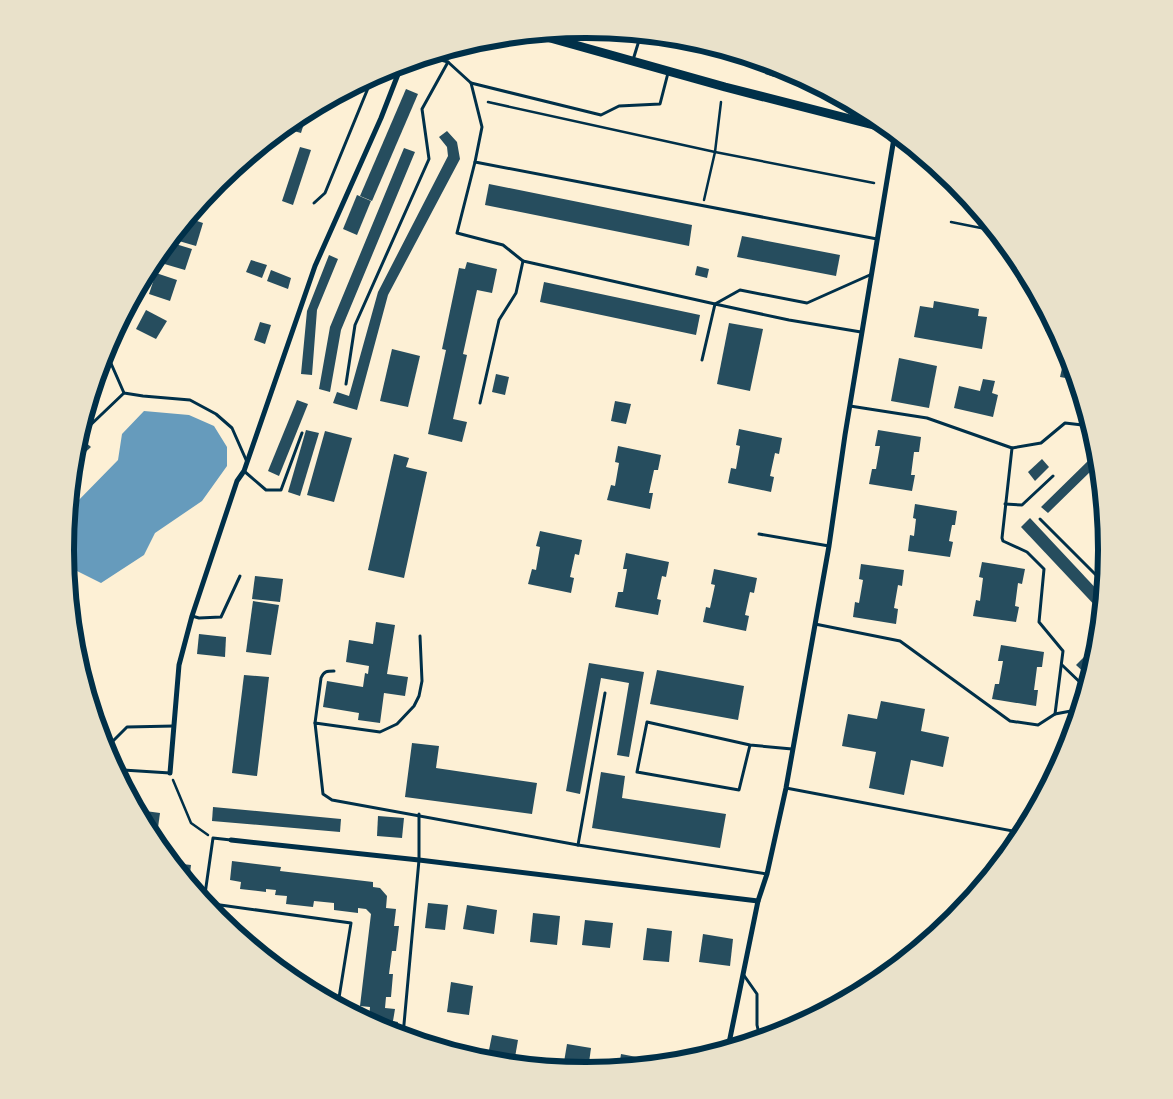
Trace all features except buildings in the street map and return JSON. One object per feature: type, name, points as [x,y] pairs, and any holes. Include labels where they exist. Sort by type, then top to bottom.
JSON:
[{"type":"main road","points":[[554,39],[725,88],[873,126]]},
{"type":"street","points":[[170,773],[179,665],[192,616],[238,481],[247,463],[316,266],[381,118],[398,73]]},
{"type":"street","points":[[852,120],[854,113]]},
{"type":"street","points":[[729,1041],[758,901],[767,874],[786,788],[829,546],[893,139]]},
{"type":"street","points":[[231,840],[419,860],[758,901]]},
{"type":"lane","points":[[632,60],[638,41]]},
{"type":"lane","points":[[439,60],[448,62],[471,83],[600,115],[619,106],[660,104],[669,71]]},
{"type":"lane","points":[[346,384],[355,325],[429,159],[422,109],[448,62]]},
{"type":"lane","points":[[471,83],[482,127],[457,233],[503,245],[523,261],[789,320],[862,332]]},
{"type":"lane","points":[[314,203],[325,193],[369,86]]},
{"type":"lane","points":[[475,162],[877,239]]},
{"type":"lane","points":[[480,402],[498,320],[516,293],[523,261]]},
{"type":"lane","points":[[702,360],[715,304],[740,290],[807,303],[872,274]]},
{"type":"lane","points":[[110,362],[124,393]]},
{"type":"lane","points":[[124,393],[190,400],[216,414],[232,428],[247,463]]},
{"type":"lane","points":[[90,426],[124,393]]},
{"type":"lane","points":[[850,406],[926,418],[1012,448],[1041,443],[1065,423],[1083,425]]},
{"type":"lane","points":[[244,471],[266,490],[281,490],[302,433]]},
{"type":"lane","points":[[1012,448],[1002,535],[1003,541],[1028,552],[1044,569],[1039,622],[1063,651],[1055,714]]},
{"type":"lane","points":[[1005,504],[1022,505],[1052,476]]},
{"type":"lane","points":[[1040,519],[1097,577]]},
{"type":"lane","points":[[759,534],[829,546]]},
{"type":"lane","points":[[192,616],[199,618],[221,618],[240,576]]},
{"type":"lane","points":[[814,624],[900,641],[1010,721],[1038,725],[1055,714],[1072,710]]},
{"type":"lane","points":[[315,723],[380,732],[397,724],[414,706],[422,682],[420,636]]},
{"type":"lane","points":[[1062,665],[1081,683]]},
{"type":"lane","points":[[334,671],[323,673],[321,678],[315,723],[323,794],[332,800],[420,814],[578,844],[767,874]]},
{"type":"lane","points":[[578,844],[606,693]]},
{"type":"lane","points":[[750,745],[739,790],[637,772],[647,722],[750,745],[792,749]]},
{"type":"lane","points":[[112,742],[127,727],[174,726]]},
{"type":"lane","points":[[124,770],[170,773]]},
{"type":"lane","points":[[786,788],[1014,831]]},
{"type":"lane","points":[[404,1028],[419,860],[420,814]]},
{"type":"lane","points":[[206,892],[213,838],[231,840]]},
{"type":"lane","points":[[217,904],[351,923],[339,998]]},
{"type":"lane","points":[[742,974],[757,994],[759,1031]]},
{"type":"path","points":[[488,102],[715,152],[874,183]]},
{"type":"path","points":[[702,206],[715,152],[721,102]]},
{"type":"path","points":[[951,222],[986,230]]},
{"type":"path","points":[[170,773],[192,823],[213,838]]},
{"type":"water","points":[[144,411],[189,415],[214,426],[227,447],[227,466],[202,501],[155,533],[144,555],[101,583],[75,570],[74,550],[77,502],[118,460],[122,434]]}]
